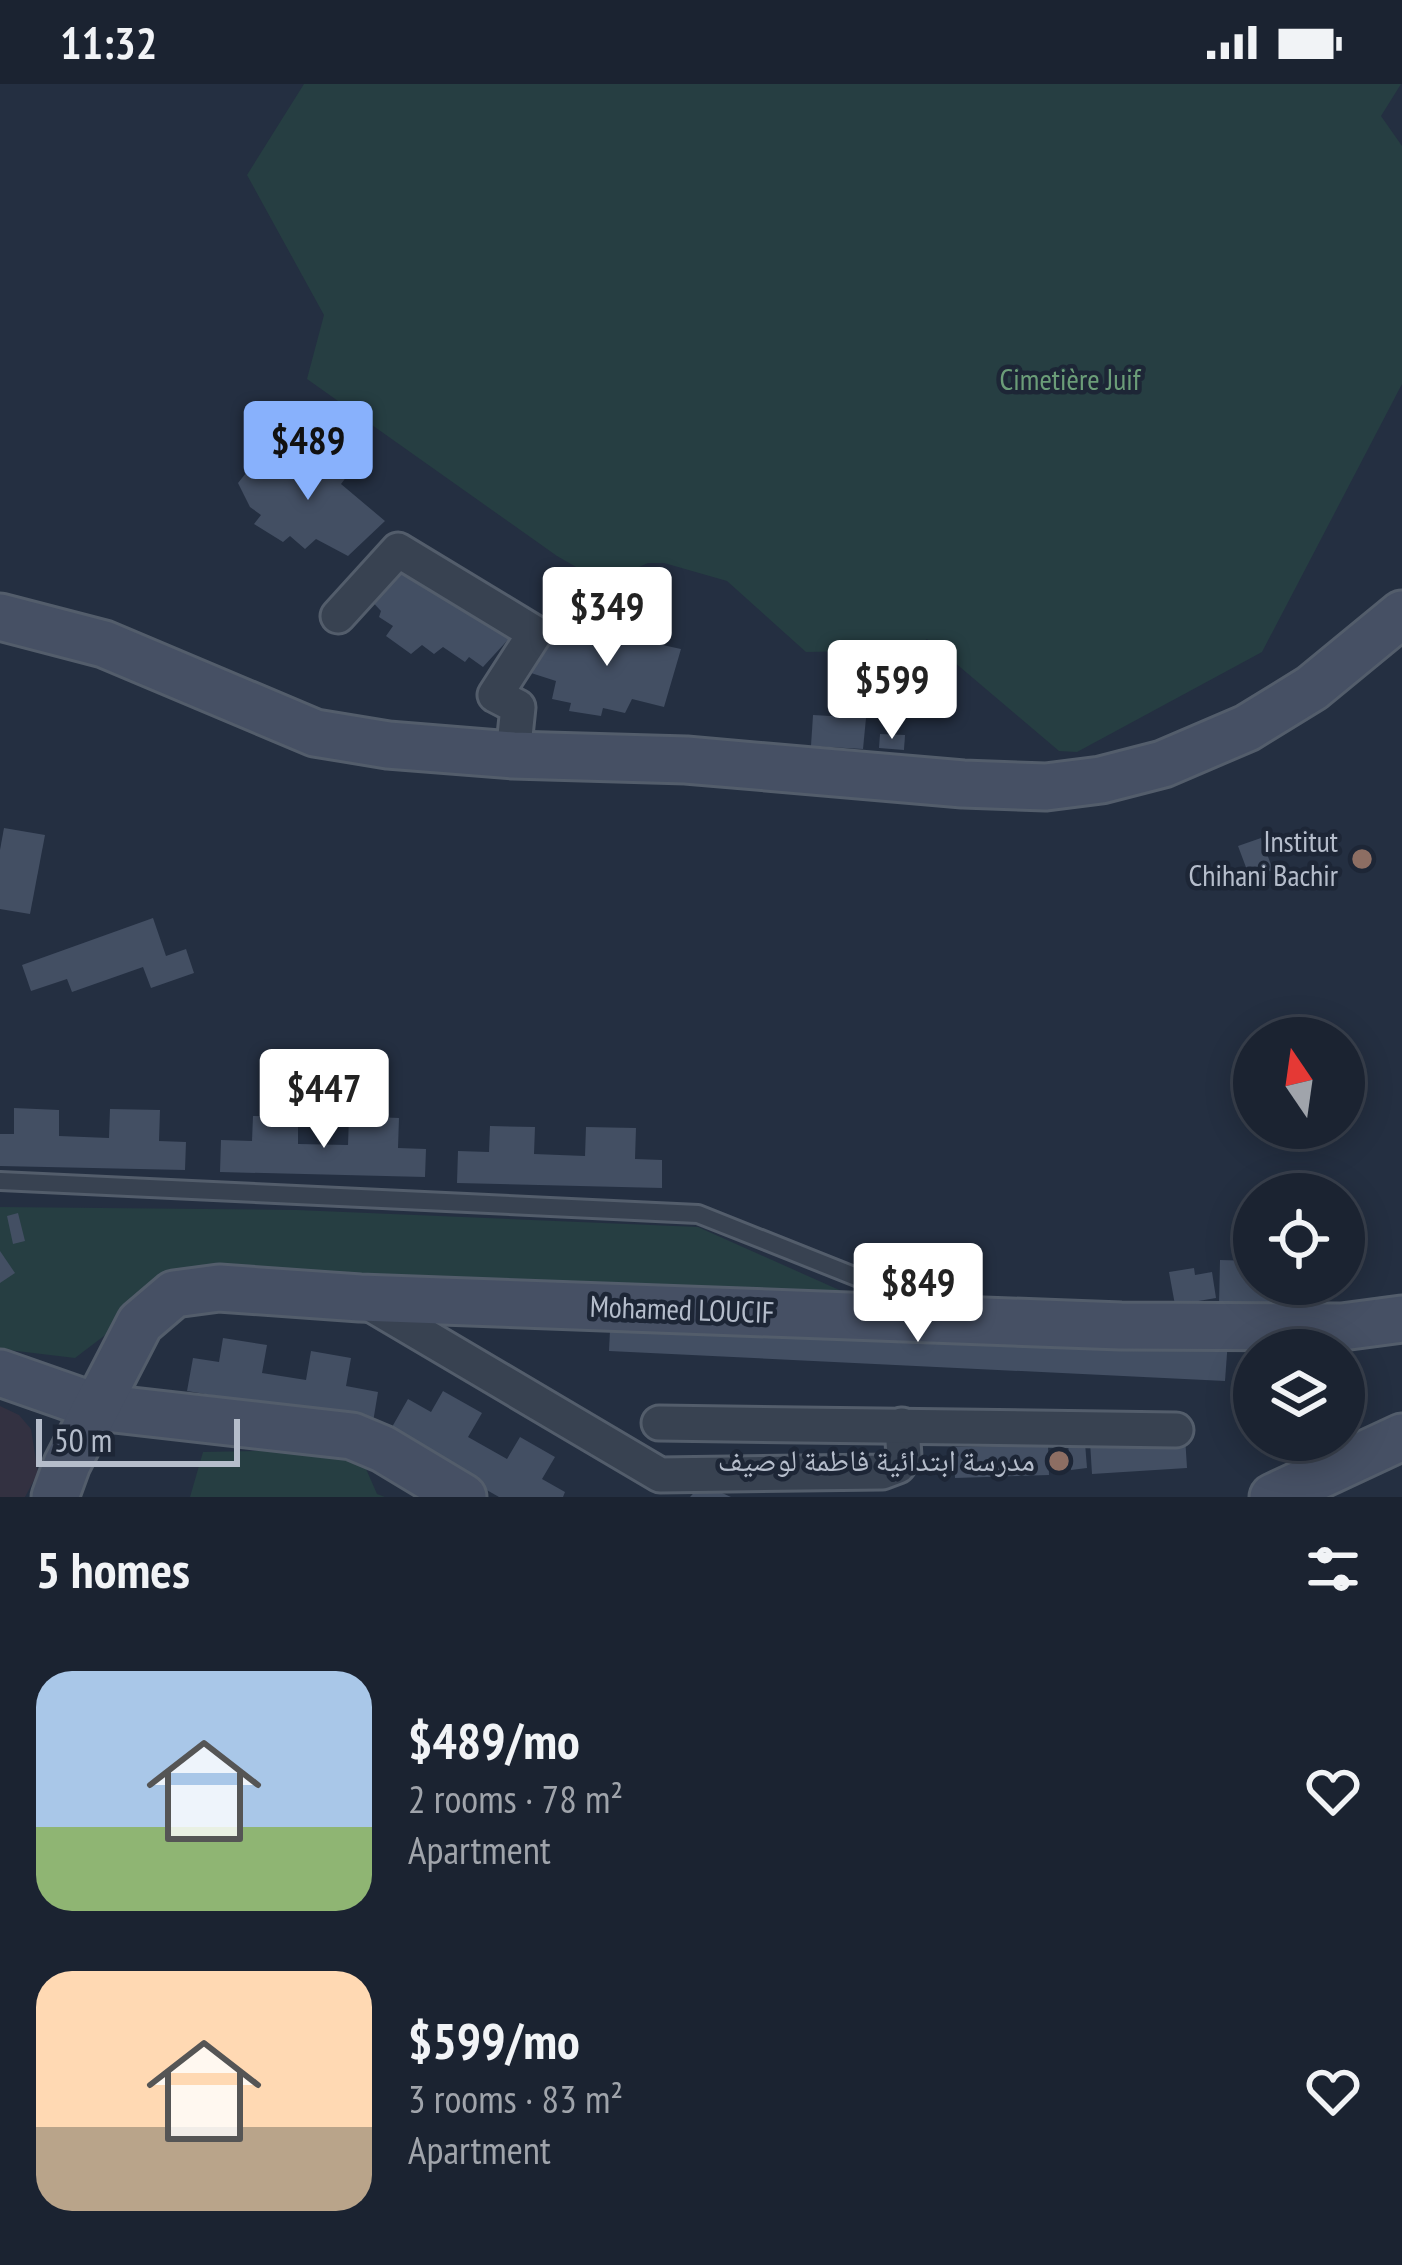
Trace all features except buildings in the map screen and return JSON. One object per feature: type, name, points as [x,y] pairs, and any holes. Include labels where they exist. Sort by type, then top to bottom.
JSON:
[{"type":"main road","points":[[0,617],[104,644],[315,733],[388,745],[513,755],[686,760],[1046,787],[1101,780],[1163,764],[1247,728],[1312,688],[1402,614]]},
{"type":"main road","name":"Mohamed LOUCIF","points":[[55,1497],[67,1464],[140,1323],[174,1294],[219,1288],[360,1298],[1121,1326],[1320,1327],[1402,1319]]},
{"type":"main road","points":[[0,1373],[97,1407],[352,1436],[463,1497]]},
{"type":"main road","points":[[88,1497],[97,1469],[97,1407]]},
{"type":"main road","points":[[1273,1497],[1402,1437]]},
{"type":"street","points":[[338,616],[398,550],[535,633],[495,695],[518,707],[513,755]]},
{"type":"street","points":[[360,1298],[648,1486],[882,1472],[898,1466],[904,1457],[902,1425]]},
{"type":"street","points":[[659,1423],[1176,1430]]},
{"type":"lane","points":[[0,1181],[698,1214],[884,1288],[914,1318]]},
{"type":"shaded area","points":[[0,1406],[19,1415],[31,1429],[38,1473],[25,1497],[0,1497]]},
{"type":"green space","name":"Cimetière Juif","points":[[304,84],[1401,84],[1381,116],[1402,146],[1402,384],[1262,652],[1077,752],[1059,751],[927,639],[889,665],[855,651],[806,652],[727,581],[664,563],[648,563],[628,572],[616,590],[557,556],[307,379],[324,315],[247,175]]},
{"type":"green space","points":[[0,1207],[297,1210],[698,1227],[855,1297],[420,1281],[125,1320],[75,1358],[0,1349]]},
{"type":"green space","points":[[300,1450],[363,1462],[377,1494],[385,1497],[190,1497],[203,1452]]},
{"type":"place","name":"Institut Chihani Bachir","points":[[1362,859]]},
{"type":"place","name":"مدرسة ابتدائية فاطمة لوصيف","points":[[1059,1461]]}]
